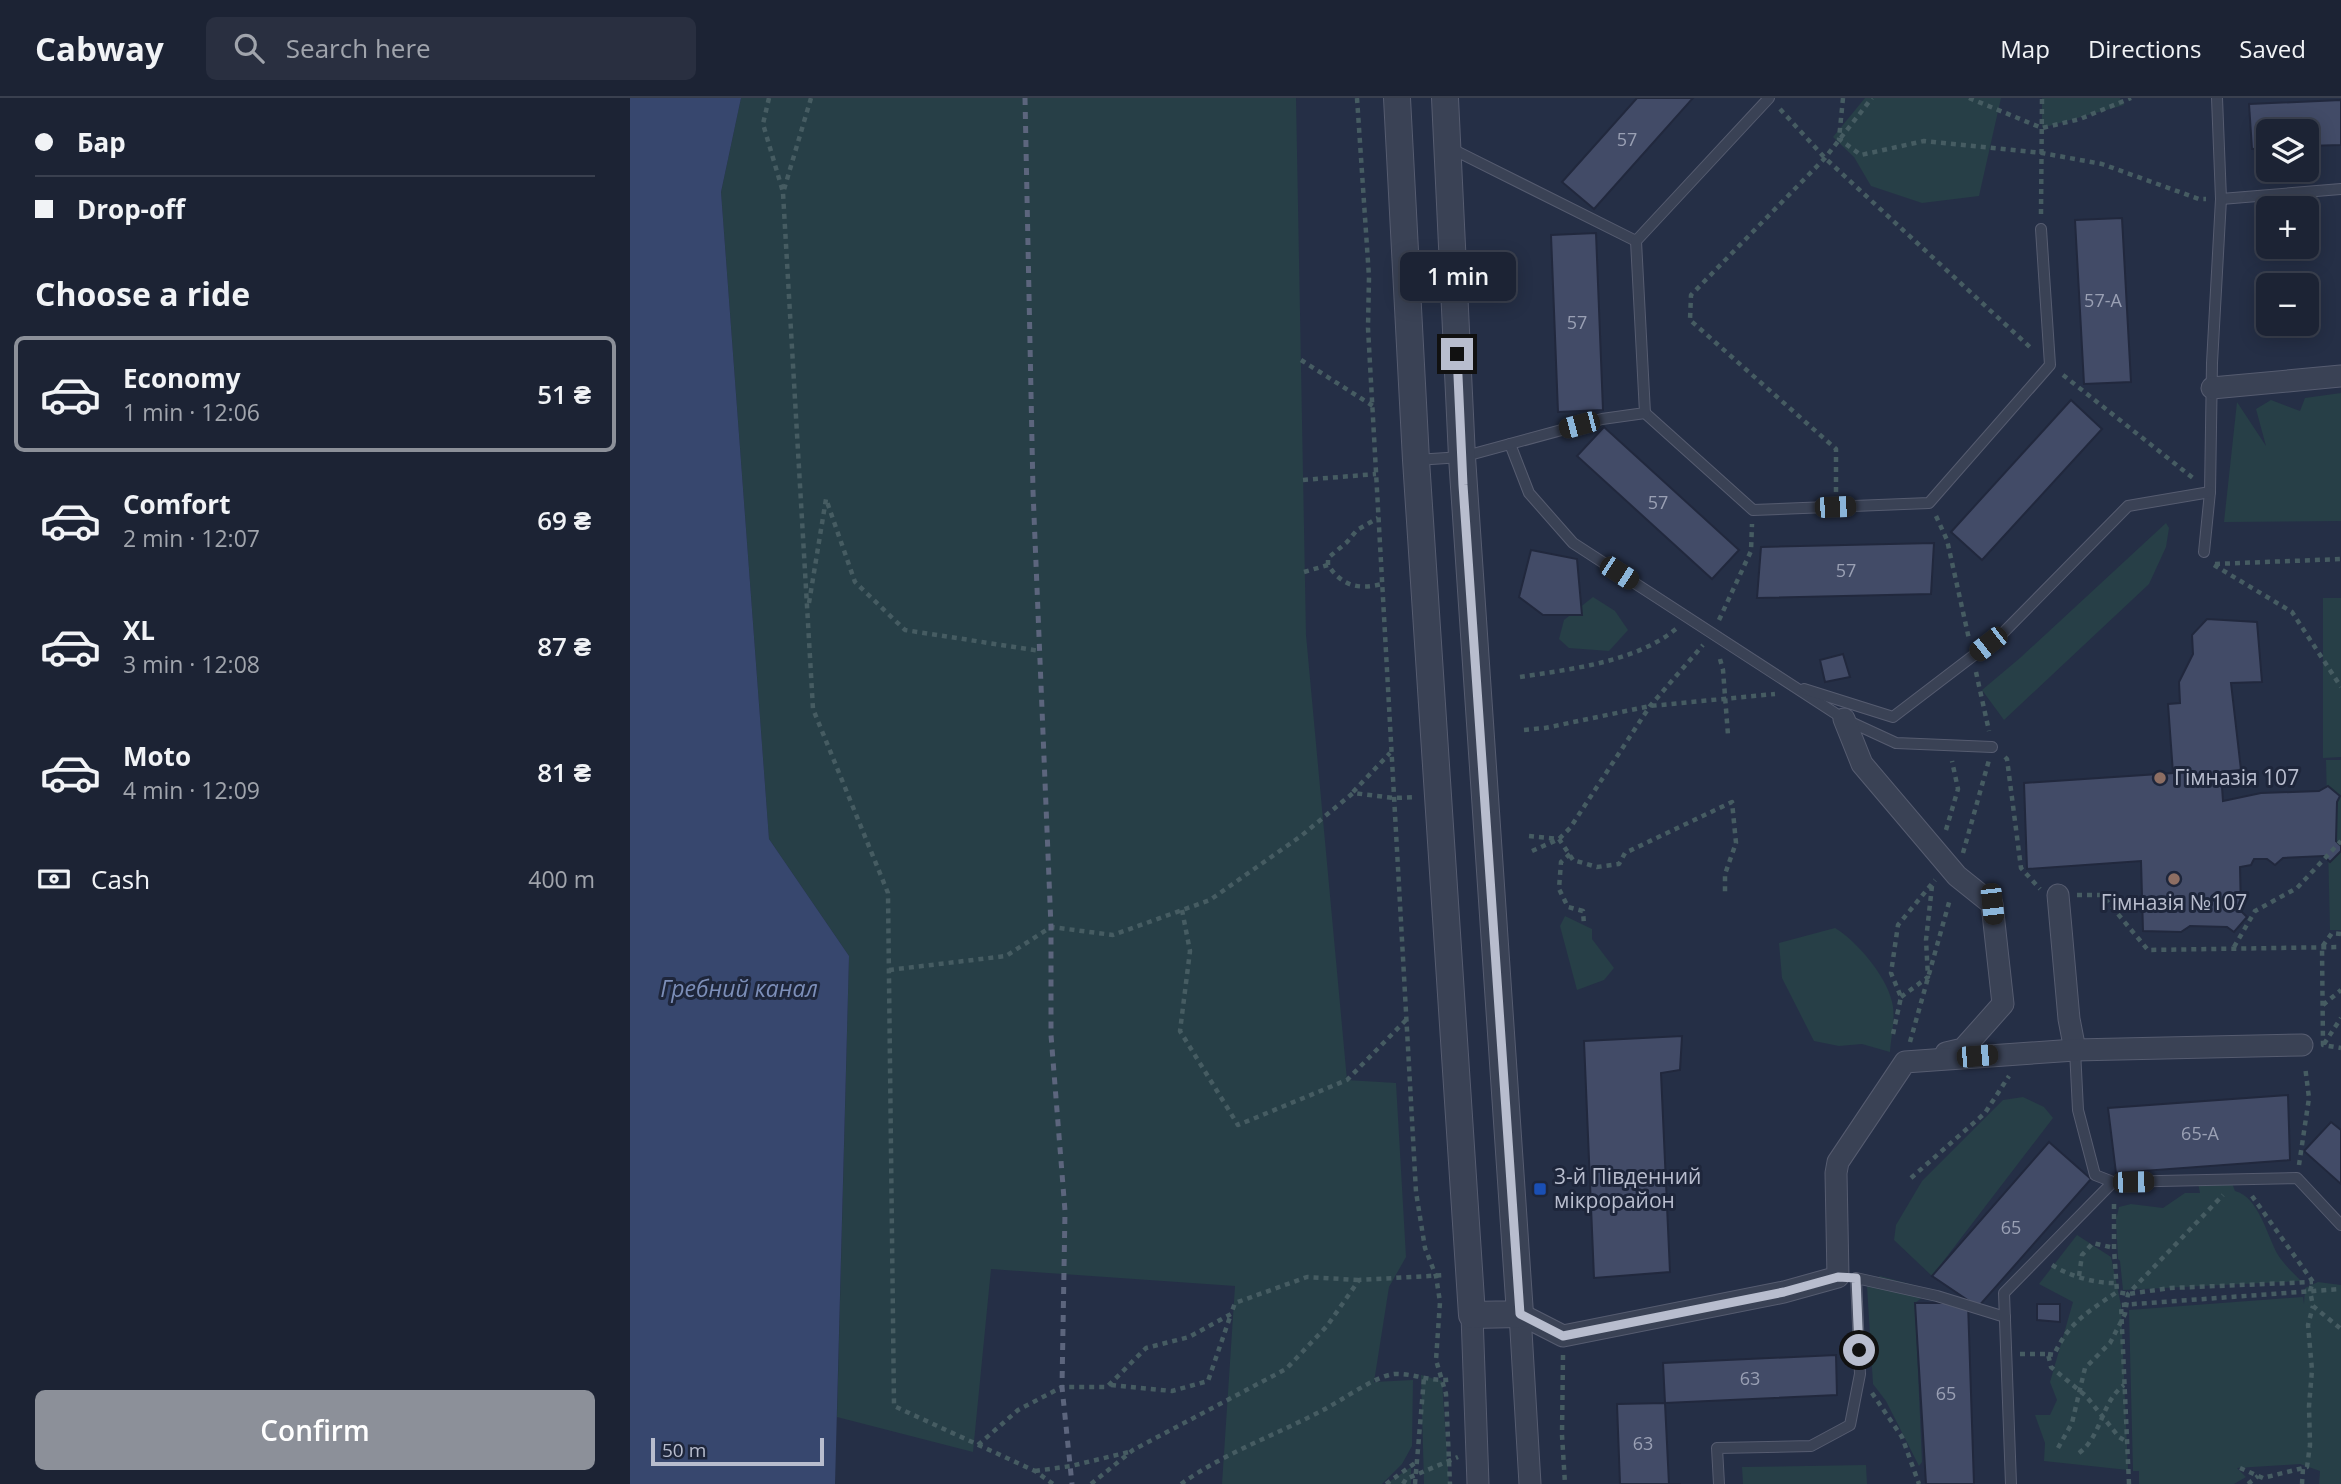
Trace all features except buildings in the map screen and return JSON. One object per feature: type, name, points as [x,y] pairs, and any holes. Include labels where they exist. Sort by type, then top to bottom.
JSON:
[{"type":"street","points":[[1397,98],[1416,460],[1472,1315],[1478,1484]]},
{"type":"street","points":[[1448,99],[1447,146],[1462,457],[1530,1484]]},
{"type":"street","points":[[2212,388],[2341,376]]},
{"type":"street","points":[[1472,1315],[1520,1314],[1563,1336],[1847,1278],[1836,1173],[1838,1162],[1905,1062],[1963,1049],[2003,1004],[1992,904],[1957,876],[1862,764],[1844,719]]},
{"type":"street","points":[[2058,895],[2069,1019],[2075,1050]]},
{"type":"street","points":[[1905,1062],[2075,1050],[2302,1045]]},
{"type":"lane","points":[[1769,98],[1636,241],[1645,413],[1753,510],[1929,503],[2050,365],[2041,229]]},
{"type":"lane","points":[[2204,552],[2210,492],[2221,199],[2217,98]]},
{"type":"lane","points":[[1447,146],[1636,241]]},
{"type":"lane","points":[[2221,199],[2341,189]]},
{"type":"lane","points":[[1416,460],[1462,457],[1602,419],[1645,413]]},
{"type":"lane","points":[[1510,444],[1529,493],[1573,543],[1844,719],[1896,743],[1992,747]]},
{"type":"lane","points":[[1791,685],[1893,717],[2003,633],[2128,506],[2210,492]]},
{"type":"lane","points":[[2075,1050],[2078,1110],[2095,1175],[2113,1182],[2297,1178],[2341,1225]]},
{"type":"lane","points":[[2011,1484],[2004,1293],[2113,1182]]},
{"type":"lane","points":[[1719,1484],[1717,1448],[1811,1446],[1850,1425],[1859,1381],[1847,1278],[1937,1296],[2005,1317]]},
{"type":"path","points":[[769,98],[763,124],[783,193],[813,709],[888,893],[894,1406],[1035,1471],[1053,1484]]},
{"type":"path","points":[[783,193],[811,98]]},
{"type":"path","points":[[1357,98],[1369,277],[1368,328],[1416,1192],[1425,1248],[1436,1276],[1440,1302],[1436,1360],[1446,1394],[1450,1484]]},
{"type":"path","points":[[1839,139],[1843,98]]},
{"type":"path","points":[[1835,507],[1836,449],[1690,320],[1691,295],[1825,158],[1872,98]]},
{"type":"path","points":[[1969,98],[2042,128],[2080,118],[2131,98]]},
{"type":"path","points":[[2041,229],[2042,98]]},
{"type":"path","points":[[1780,108],[1825,158],[2050,365]]},
{"type":"path","points":[[1839,139],[1861,155],[1924,141],[2042,153],[2102,164],[2199,199],[2221,199]]},
{"type":"path","points":[[1301,360],[1374,406]]},
{"type":"path","points":[[2078,389],[2210,492]]},
{"type":"path","points":[[1303,480],[1376,474]]},
{"type":"path","points":[[807,614],[826,499],[855,582],[905,630],[1040,651]]},
{"type":"path","points":[[1929,503],[1947,540],[1956,578]]},
{"type":"path","points":[[1532,851],[1559,839],[1570,828],[1650,706],[1712,634],[1751,551],[1753,510]]},
{"type":"path","points":[[1378,518],[1357,530],[1328,558],[1328,565],[1337,579],[1365,589],[1382,584]]},
{"type":"path","points":[[2204,552],[2214,564],[2292,611],[2341,687]]},
{"type":"path","points":[[2214,564],[2341,559]]},
{"type":"path","points":[[1304,572],[1328,565]]},
{"type":"path","points":[[1520,677],[1594,666],[1663,640],[1688,618]]},
{"type":"path","points":[[1712,634],[1723,670],[1728,735]]},
{"type":"path","points":[[1524,730],[1650,706],[1781,693],[1791,685]]},
{"type":"path","points":[[1928,977],[1926,940],[1933,884],[1958,789],[1949,746]]},
{"type":"path","points":[[1905,1062],[1992,747],[2007,759],[2021,869],[2046,895],[2102,895],[2148,950],[2341,947]]},
{"type":"path","points":[[889,970],[1006,956],[1051,926],[1113,935],[1210,900],[1301,836],[1353,793],[1391,753]]},
{"type":"path","points":[[1353,793],[1394,798],[1438,796]]},
{"type":"path","points":[[1529,836],[1559,839],[1573,860],[1597,867],[1619,864],[1625,853],[1732,802],[1736,843],[1727,866],[1725,894]]},
{"type":"path","points":[[2234,948],[2255,911],[2297,888],[2341,841]]},
{"type":"path","points":[[1570,854],[1561,862],[1559,889],[1568,907],[1583,911],[1584,925]]},
{"type":"path","points":[[1893,1034],[1901,997],[1891,973],[1898,925],[1933,884]]},
{"type":"path","points":[[1182,910],[1190,951],[1180,1031],[1238,1125],[1347,1080],[1407,1019]]},
{"type":"path","points":[[2341,934],[2332,933],[2322,947],[2323,1045],[2341,1048]]},
{"type":"path","points":[[1901,997],[1928,977]]},
{"type":"path","points":[[2322,1006],[2341,990]]},
{"type":"path","points":[[2297,1178],[2309,1098],[2302,1045]]},
{"type":"path","points":[[1911,1178],[1985,1113],[2024,1053]]},
{"type":"path","points":[[2127,1305],[2128,1294],[2208,1208],[2241,1179],[2313,1282]]},
{"type":"path","points":[[2117,1292],[2113,1205],[2133,1182]]},
{"type":"path","points":[[2079,1276],[2082,1255],[2093,1243],[2114,1248]]},
{"type":"path","points":[[2040,1257],[2063,1272],[2107,1284],[2117,1283]]},
{"type":"path","points":[[1110,1385],[1172,1391],[1209,1381],[1235,1303],[1307,1277],[1359,1280],[1469,1272]]},
{"type":"path","points":[[1091,1484],[1133,1451],[1286,1369],[1327,1325],[1359,1280]]},
{"type":"path","points":[[2240,1468],[2263,1478],[2307,1467],[2312,1370],[2308,1325],[2313,1306],[2310,1291],[2313,1282]]},
{"type":"path","points":[[2019,1354],[2054,1354],[2071,1326],[2086,1311],[2117,1292],[2128,1294],[2170,1288],[2313,1282]]},
{"type":"path","points":[[2129,1484],[2121,1305],[2341,1289]]},
{"type":"path","points":[[2313,1306],[2341,1329]]},
{"type":"path","points":[[978,1445],[1018,1410],[1062,1387],[1107,1387],[1146,1348],[1189,1337],[1231,1314]]},
{"type":"path","points":[[2058,1448],[2072,1423],[2085,1368],[2110,1343],[2122,1321]]},
{"type":"path","points":[[1563,1336],[1562,1435],[1565,1484]]},
{"type":"path","points":[[2048,1354],[2051,1367],[2080,1391],[2119,1437],[2127,1442]]},
{"type":"path","points":[[1181,1484],[1207,1465],[1316,1414],[1350,1393],[1394,1374],[1442,1381],[1473,1375]]},
{"type":"path","points":[[1415,1484],[1424,1378]]},
{"type":"path","points":[[1859,1381],[1875,1396],[1902,1437],[1919,1484]]},
{"type":"path","points":[[2079,1453],[2091,1442],[2112,1398],[2124,1384]]},
{"type":"path","points":[[1035,1471],[1071,1466],[1133,1451]]},
{"type":"path","points":[[1403,1484],[1406,1479],[1475,1451]]},
{"type":"path","points":[[1386,1484],[1416,1463]]},
{"type":"path","points":[[2302,1484],[2303,1468]]},
{"type":"path","points":[[2248,1484],[2258,1476]]},
{"type":"shaded area","points":[[741,98],[1296,98],[1306,635],[1347,1080],[1396,1083],[1406,1257],[1389,1287],[1374,1382],[1413,1380],[1412,1446],[1402,1464],[1382,1484],[1222,1484],[1235,1286],[991,1269],[973,1452],[837,1417],[849,956],[769,839],[721,192]]},
{"type":"shaded area","points":[[1865,98],[2001,98],[1979,196],[1922,203],[1871,186],[1854,157],[1833,137]]},
{"type":"shaded area","points":[[2042,98],[2120,98],[2124,105],[2042,128]]},
{"type":"shaded area","points":[[2341,393],[2341,521],[2224,522],[2237,402],[2266,446],[2256,409],[2271,400],[2300,411],[2305,398]]},
{"type":"shaded area","points":[[2166,523],[2169,528],[2166,547],[2149,584],[2004,720],[1982,690]]},
{"type":"shaded area","points":[[1593,597],[1615,611],[1628,630],[1609,651],[1569,648],[1559,639],[1564,620]]},
{"type":"shaded area","points":[[2323,598],[2341,598],[2341,757],[2323,758]]},
{"type":"shaded area","points":[[2326,760],[2341,760],[2341,930],[2330,930]]},
{"type":"shaded area","points":[[1565,916],[1592,929],[1592,939],[1614,968],[1604,980],[1577,990],[1560,926]]},
{"type":"shaded area","points":[[1835,928],[1853,942],[1871,962],[1891,996],[1893,1024],[1890,1052],[1862,1044],[1839,1046],[1814,1041],[1782,978],[1779,943]]},
{"type":"shaded area","points":[[2023,1097],[2044,1107],[2053,1118],[1932,1276],[1894,1240],[1896,1225],[1922,1181],[2003,1100]]},
{"type":"shaded area","points":[[2198,1183],[2232,1183],[2235,1191],[2250,1201],[2256,1209],[2278,1255],[2301,1281],[2123,1290],[2116,1220],[2119,1207],[2131,1204],[2163,1208],[2185,1193],[2200,1193]]},
{"type":"shaded area","points":[[2077,1235],[2111,1257],[2121,1305],[2128,1470],[2044,1461],[2045,1443],[2035,1415],[2050,1415],[2057,1400],[2050,1382],[2073,1302],[2039,1284]]},
{"type":"shaded area","points":[[1880,1276],[1932,1290],[1915,1303],[1922,1462],[1919,1466],[1886,1401],[1873,1384],[1867,1286]]},
{"type":"shaded area","points":[[2318,1282],[2341,1285],[2341,1484],[2319,1484],[2320,1471],[2300,1464],[2237,1468],[2246,1477],[2234,1484],[2139,1484],[2139,1471],[2133,1471],[2129,1310],[2303,1297],[2304,1304],[2305,1288]]},
{"type":"shaded area","points":[[1421,1375],[1442,1381],[1449,1484],[1424,1484]]},
{"type":"shaded area","points":[[1866,1465],[1867,1484],[1743,1484],[1742,1467]]},
{"type":"shaded area","points":[[1411,1467],[1411,1484],[1386,1484]]},
{"type":"water","name":"Гребний канал","points":[[630,98],[741,98],[721,192],[769,839],[849,956],[835,1484],[630,1484]]},
{"type":"railway","points":[[1025,98],[1033,491],[1051,927],[1051,1035],[1065,1211],[1062,1387],[1072,1484]]},
{"type":"place","name":"Гімназія 107","points":[[2160,778]]},
{"type":"place","name":"Гімназія №107","points":[[2174,879]]},
{"type":"place","name":"3-й Південний мікрорайон","points":[[1540,1189]]},
{"type":"route","points":[[1457,354],[1463,485],[1520,1314],[1563,1336],[1784,1292],[1838,1277],[1856,1278],[1859,1350]]}]
